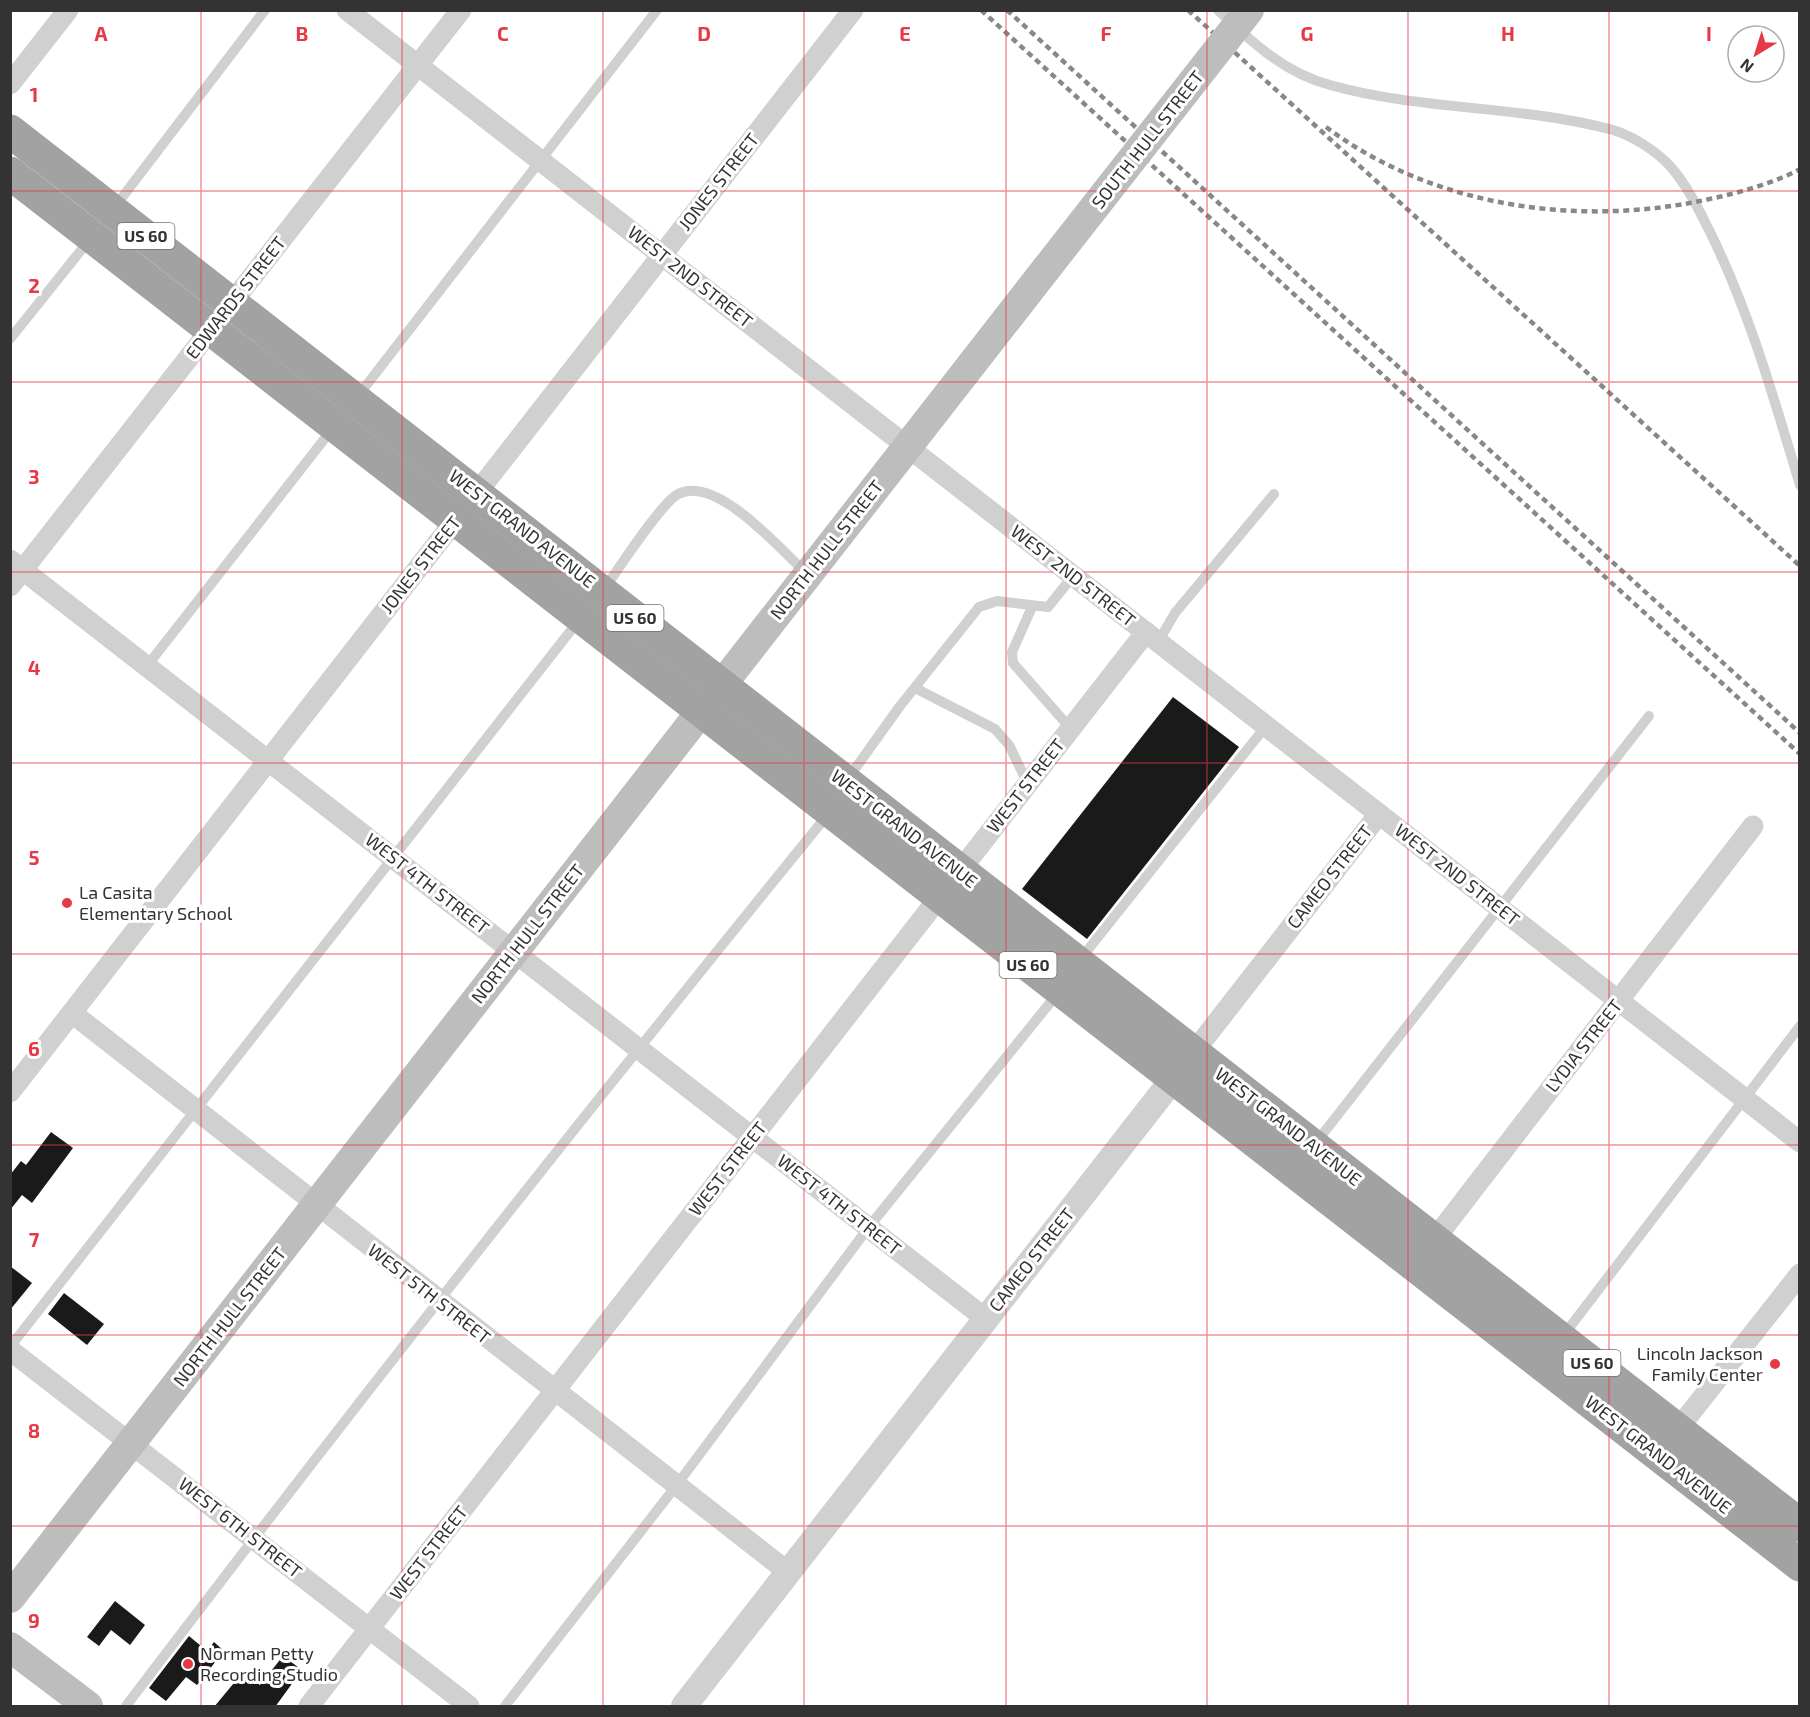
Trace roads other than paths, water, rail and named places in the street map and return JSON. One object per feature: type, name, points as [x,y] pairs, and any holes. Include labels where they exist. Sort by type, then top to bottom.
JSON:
[{"type":"highway","name":"WEST GRAND AVENUE","points":[[10,131],[722,686],[838,796],[1184,1065],[1414,1266],[1668,1442],[1800,1525]]},
{"type":"highway","name":"WEST GRAND AVENUE","points":[[10,172],[702,711],[838,796]]},
{"type":"highway","name":"WEST GRAND AVENUE","points":[[1184,1065],[1313,1146],[1561,1339],[1800,1565]]},
{"type":"main road","name":"SOUTH HULL STREET","points":[[1046,269],[1249,10]]},
{"type":"main road","name":"NORTH HULL STREET","points":[[10,1598],[1046,269]]},
{"type":"main road","points":[[10,1647],[88,1707]]},
{"type":"street","points":[[10,84],[68,10]]},
{"type":"street","name":"WEST 2ND STREET","points":[[347,10],[1800,1142]]},
{"type":"street","name":"EDWARDS STREET","points":[[15,572],[212,330],[460,10]]},
{"type":"street","name":"JONES STREET","points":[[10,1092],[853,10]]},
{"type":"street","name":"WEST 4TH STREET","points":[[15,572],[147,666],[986,1319]]},
{"type":"street","name":"WEST STREET","points":[[309,1707],[1071,729],[1152,637]]},
{"type":"street","name":"CAMEO STREET","points":[[684,1707],[1379,814]]},
{"type":"street","name":"LYDIA STREET","points":[[1414,1266],[1753,826]]},
{"type":"street","name":"WEST 5TH STREET","points":[[72,1013],[554,1392],[789,1572]]},
{"type":"street","points":[[1668,1442],[1800,1274]]},
{"type":"street","name":"WEST 6TH STREET","points":[[10,1348],[469,1707]]},
{"type":"lane","points":[[113,210],[265,10]]},
{"type":"lane","points":[[356,399],[542,162],[657,10]]},
{"type":"lane","points":[[1218,10],[1262,51],[1296,72],[1329,85],[1400,99],[1548,118],[1614,131],[1641,143],[1670,166],[1694,202],[1726,265],[1761,354],[1800,485]]},
{"type":"lane","points":[[10,339],[92,236]]},
{"type":"lane","points":[[147,666],[335,425]]},
{"type":"lane","points":[[602,592],[658,515],[677,495],[694,490],[719,496],[747,518],[808,575]]},
{"type":"lane","points":[[1152,637],[1175,613],[1274,495]]},
{"type":"lane","points":[[126,1707],[253,1539],[439,1301],[838,796],[915,688],[979,607],[997,601],[1032,607],[1048,607],[1073,576]]},
{"type":"lane","points":[[1032,607],[1012,652],[1013,663],[1071,729]]},
{"type":"lane","points":[[10,1348],[391,856],[581,617]]},
{"type":"lane","points":[[915,688],[995,729],[1009,745],[1028,784]]},
{"type":"lane","points":[[1313,1146],[1649,716]]},
{"type":"lane","points":[[505,1707],[676,1486],[868,1227],[1069,977],[1266,726]]},
{"type":"lane","points":[[1561,1339],[1800,1026]]},
{"type":"railway","points":[[981,10],[1800,754]]},
{"type":"railway","points":[[1007,10],[1800,733]]},
{"type":"railway","points":[[1188,10],[1800,566]]},
{"type":"railway","points":[[1326,127],[1367,154],[1410,175],[1455,191],[1503,203],[1551,209],[1599,211],[1648,209],[1695,202],[1762,185],[1800,169]]},
{"type":"place","name":"La Casita Elementary School","points":[[67,903]]},
{"type":"place","name":"Lincoln Jackson Family Center","points":[[1775,1364]]},
{"type":"place","name":"Norman Petty Recording Studio","points":[[188,1664]]}]
